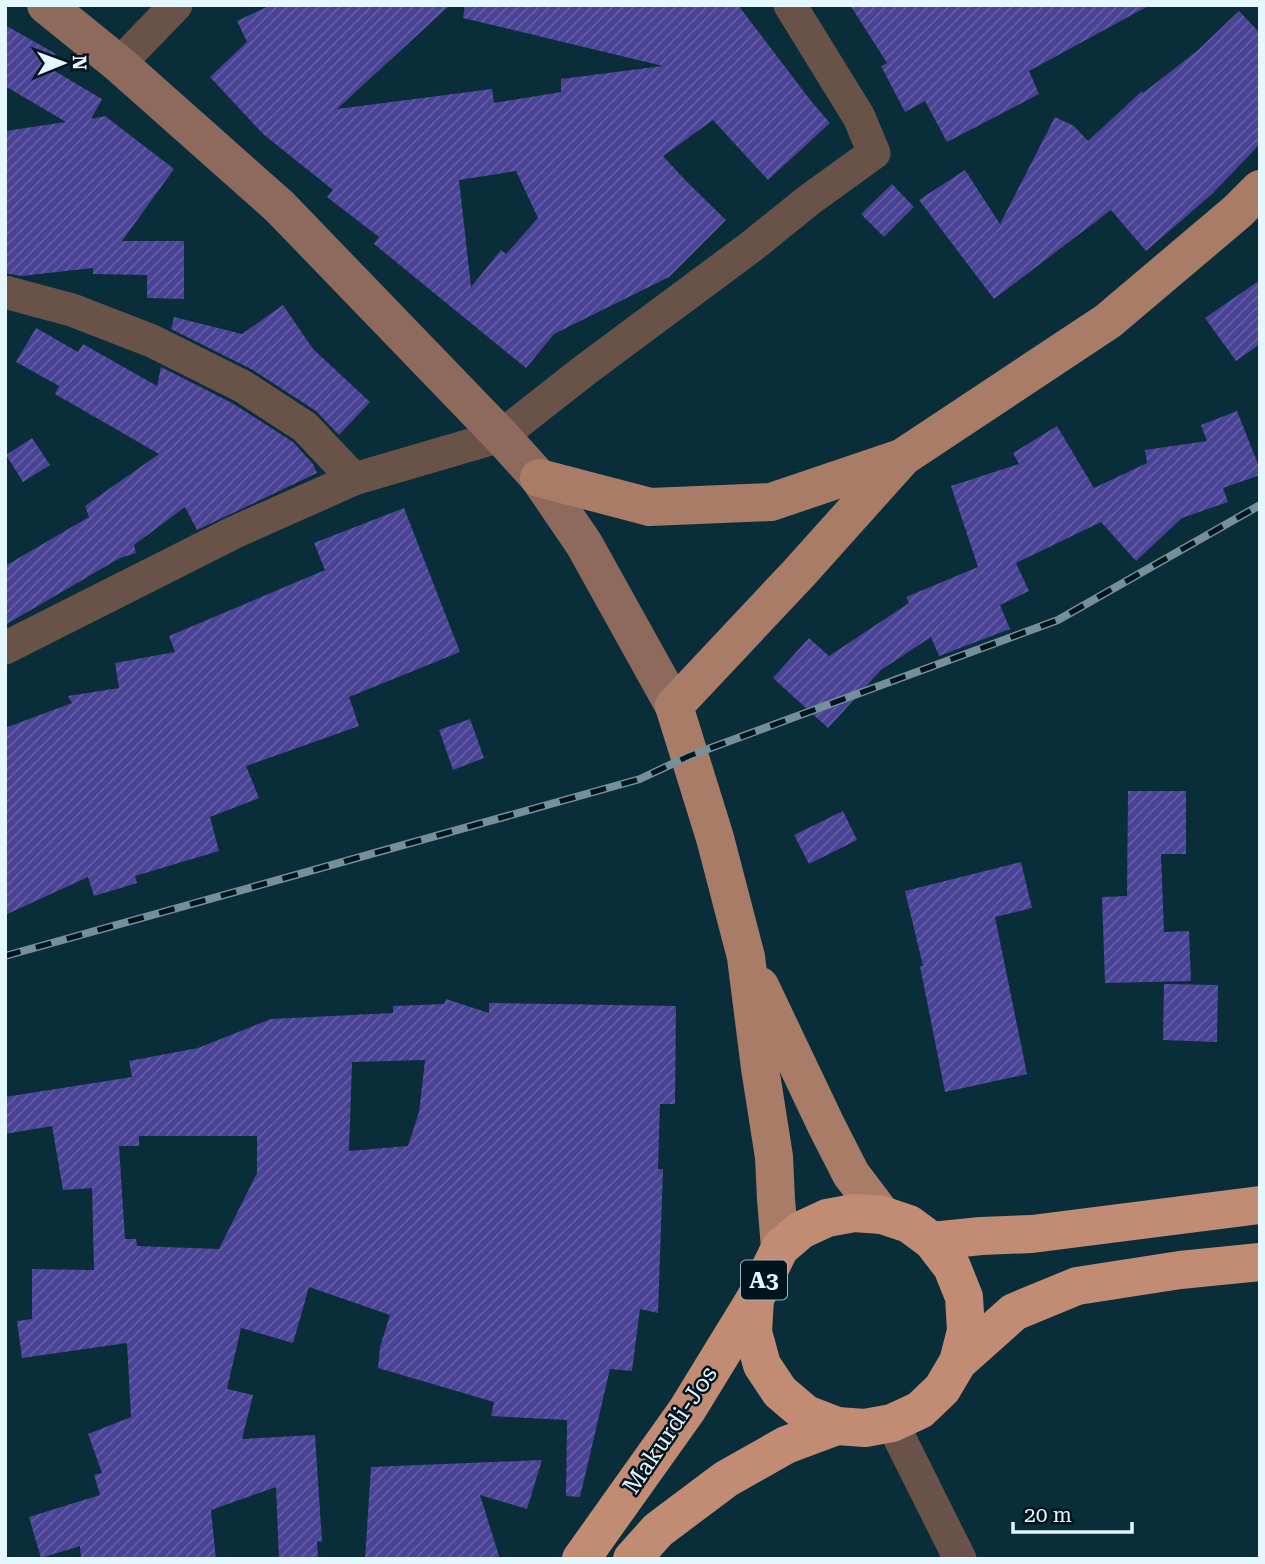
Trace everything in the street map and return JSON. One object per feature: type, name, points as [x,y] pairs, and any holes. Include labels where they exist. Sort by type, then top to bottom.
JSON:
[{"type":"highway","points":[[932,1241],[1032,1234],[1260,1205]]},
{"type":"highway","name":"A3","points":[[854,1213],[882,1215],[909,1224],[932,1241],[952,1267],[964,1297],[966,1331],[958,1362],[942,1389],[920,1410],[892,1423],[865,1428],[837,1426],[806,1413],[780,1392],[762,1364],[753,1332],[755,1298],[780,1248],[801,1230],[827,1218],[854,1213]]},
{"type":"highway","name":"A3","points":[[958,1362],[1014,1312],[1077,1286],[1180,1270],[1260,1262]]},
{"type":"highway","name":"Makurdi-Jos","points":[[581,1559],[687,1410],[755,1298]]},
{"type":"highway","name":"Makurdi-Jos","points":[[632,1559],[658,1530],[726,1479],[786,1445],[837,1426]]},
{"type":"main road","points":[[46,5],[118,64],[279,207],[501,436],[539,478],[584,544],[674,706],[715,838],[746,957],[774,1157],[780,1248]]},
{"type":"main road","points":[[674,706],[903,457],[1108,321],[1238,211],[1260,189]]},
{"type":"main road","points":[[539,478],[650,507],[771,502],[903,457]]},
{"type":"main road","points":[[746,957],[851,1174],[882,1215]]},
{"type":"street","points":[[118,64],[176,5]]},
{"type":"street","points":[[5,648],[234,532],[354,479],[501,436],[874,153],[859,117],[790,5]]},
{"type":"street","points":[[5,292],[72,310],[152,341],[242,386],[305,427],[354,479]]},
{"type":"street","points":[[892,1423],[960,1559]]},
{"type":"building","points":[[271,5],[450,5],[337,109],[492,89],[494,103],[561,92],[561,79],[663,66],[463,18],[465,5],[738,5],[830,123],[768,180],[713,120],[663,156],[726,220],[669,277],[554,334],[526,368],[374,244],[379,237],[327,197],[333,190],[263,134],[210,77],[247,42],[237,21]],"holes":[[[516,171],[538,218],[506,254],[501,250],[471,287],[459,180]]]},
{"type":"building","points":[[850,5],[1150,5],[1029,71],[1039,94],[947,142],[925,101],[905,112],[881,66],[887,63]]},
{"type":"building","points":[[1239,11],[1260,33],[1260,144],[1212,194],[1146,251],[1111,210],[994,299],[919,200],[965,170],[1000,224],[1055,117],[1074,126],[1088,141],[1142,91],[1143,93],[1197,51]]},
{"type":"building","points":[[5,25],[56,54],[48,67],[102,99],[91,119],[105,116],[174,169],[122,241],[184,241],[184,299],[147,298],[147,275],[93,274],[93,268],[21,276],[5,273],[5,131],[66,122],[5,86]]},
{"type":"building","points":[[892,184],[914,207],[884,237],[861,214]]},
{"type":"building","points":[[1260,280],[1260,344],[1236,361],[1205,318]]},
{"type":"building","points":[[283,305],[313,349],[370,402],[339,435],[316,411],[253,370],[171,329],[174,317],[242,334]]},
{"type":"building","points":[[36,328],[78,352],[83,344],[157,386],[161,367],[232,403],[293,442],[313,464],[317,473],[197,530],[185,507],[134,545],[136,553],[120,558],[5,625],[5,566],[89,517],[85,506],[159,454],[55,394],[59,386],[16,362]]},
{"type":"building","points":[[1237,411],[1260,475],[1223,488],[1228,502],[1182,518],[1136,561],[1101,522],[1016,563],[1029,591],[1000,605],[1010,629],[939,656],[931,637],[881,670],[828,728],[773,678],[809,638],[829,656],[909,603],[906,597],[978,567],[951,486],[1019,464],[1013,453],[1057,426],[1094,488],[1147,463],[1145,450],[1207,441],[1201,425]]},
{"type":"building","points":[[32,438],[50,465],[23,482],[6,455]]},
{"type":"building","points":[[404,508],[460,652],[349,697],[359,726],[246,766],[259,798],[210,817],[219,851],[135,876],[137,883],[94,896],[88,877],[5,915],[5,728],[72,703],[68,696],[119,688],[115,663],[175,652],[169,636],[325,570],[314,543]]},
{"type":"building","points":[[470,719],[484,758],[453,770],[439,730]]},
{"type":"building","points":[[1128,791],[1186,791],[1186,854],[1161,854],[1164,932],[1189,931],[1191,981],[1105,983],[1102,897],[1127,896]]},
{"type":"building","points":[[843,811],[857,840],[809,864],[794,835]]},
{"type":"building","points":[[1021,862],[1032,908],[995,917],[1027,1074],[945,1092],[920,966],[923,966],[905,891]]},
{"type":"building","points":[[1164,984],[1218,985],[1217,1042],[1163,1040]]},
{"type":"building","points":[[446,999],[489,1013],[489,1003],[676,1006],[675,1104],[660,1104],[658,1169],[663,1169],[658,1313],[640,1309],[632,1371],[610,1369],[580,1497],[566,1496],[567,1420],[491,1416],[494,1402],[378,1368],[380,1347],[390,1315],[309,1287],[293,1343],[241,1328],[227,1389],[253,1395],[242,1439],[315,1435],[322,1542],[317,1541],[318,1559],[279,1559],[276,1487],[211,1510],[216,1559],[81,1559],[80,1546],[41,1558],[29,1517],[100,1495],[94,1475],[102,1473],[88,1434],[131,1417],[127,1343],[22,1358],[17,1321],[32,1319],[32,1269],[94,1270],[92,1188],[63,1190],[52,1126],[5,1134],[5,1097],[132,1077],[129,1061],[198,1048],[271,1019],[393,1013],[393,1006],[444,1004]],"holes":[[[425,1060],[419,1112],[408,1146],[349,1151],[352,1062]],[[139,1136],[257,1136],[257,1173],[219,1249],[137,1246],[136,1239],[125,1239],[119,1146],[139,1146]]]},
{"type":"building","points":[[542,1460],[527,1509],[480,1495],[500,1559],[365,1559],[371,1467]]},
{"type":"railway","points":[[5,956],[640,779],[689,756],[1058,620],[1260,505]]}]
